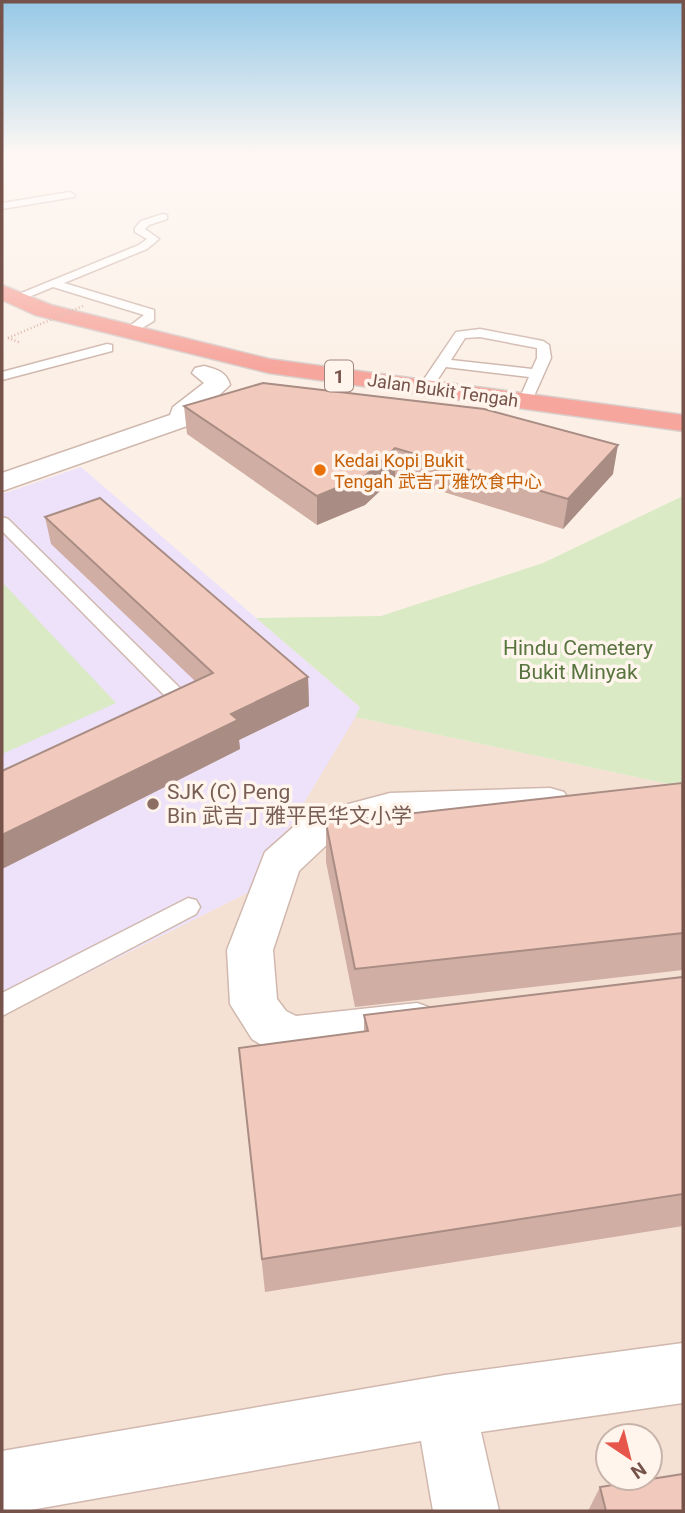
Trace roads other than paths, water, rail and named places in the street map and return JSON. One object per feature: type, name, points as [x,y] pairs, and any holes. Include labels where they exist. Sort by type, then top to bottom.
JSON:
[{"type":"highway","name":"Jalan Bukit Tengah","points":[[6,314],[43,310],[269,366],[683,423]]},
{"type":"highway","name":"Jalan Bukit Tengah","points":[[6,314],[107,348],[267,386],[683,447]]},
{"type":"street","points":[[169,422],[218,385],[216,379],[204,373]]},
{"type":"street","points":[[2,482],[169,422],[257,396]]},
{"type":"street","points":[[321,398],[376,401]]},
{"type":"street","points":[[453,1019],[291,1038],[269,1025],[254,1004],[250,950],[279,863],[321,826],[390,807],[594,801]]},
{"type":"street","points":[[2,1483],[445,1406],[683,1373]]},
{"type":"street","points":[[445,1406],[466,1511]]},
{"type":"lane","points":[[6,314],[52,283],[143,247],[154,239],[139,230],[142,227]]},
{"type":"lane","points":[[52,283],[150,313],[150,317],[128,332]]},
{"type":"lane","points":[[425,388],[461,335],[480,332],[543,345],[544,358],[525,402]]},
{"type":"lane","points":[[2,376],[107,348]]},
{"type":"lane","points":[[442,363],[537,374]]},
{"type":"lane","points":[[3,526],[177,696],[162,713],[150,719]]},
{"type":"lane","points":[[2,1005],[188,907]]},
{"type":"place","name":"Kedai Kopi Bukit Tengah 武吉丁雅饮食中心","points":[[320,470]]},
{"type":"place","name":"SJK (C) Peng Bin 武吉丁雅平民华文小学","points":[[153,804]]},
{"type":"park label","name":"Hindu Cemetery Bukit Minyak","points":[[578,660]]}]
